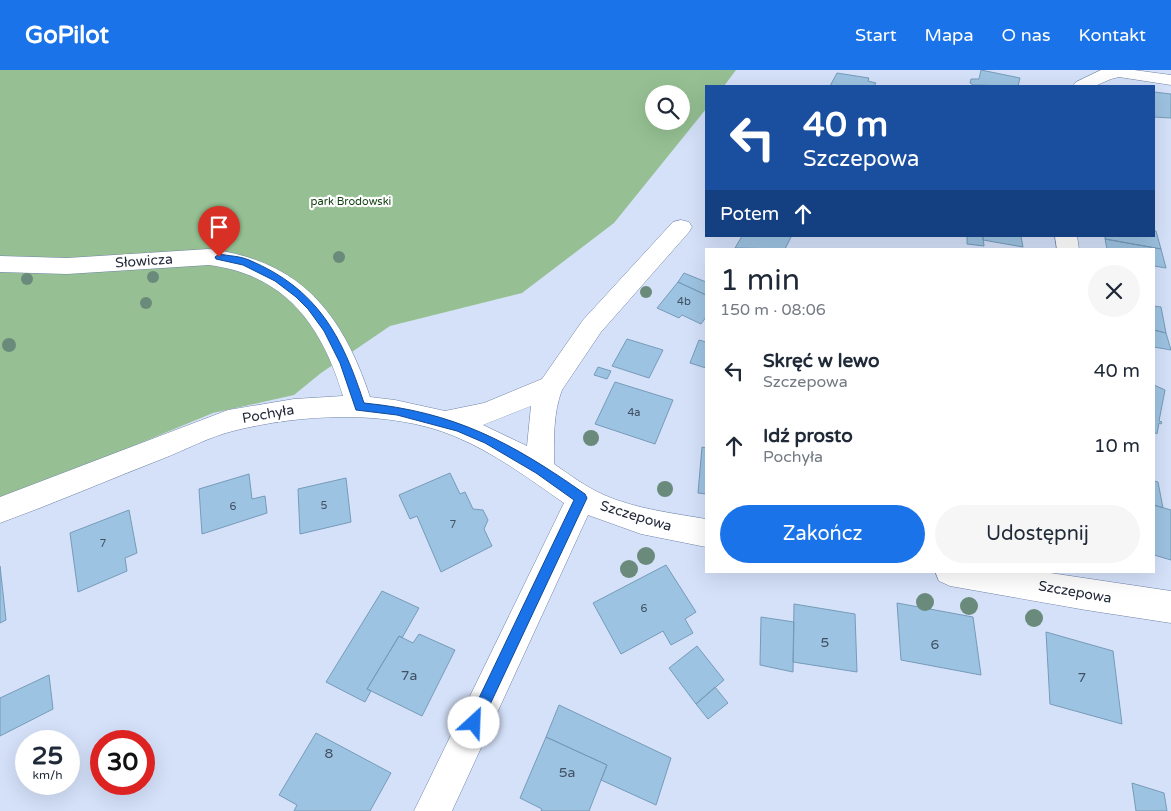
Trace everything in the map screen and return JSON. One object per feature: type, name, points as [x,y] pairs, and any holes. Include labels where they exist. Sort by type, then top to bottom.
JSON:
[{"type":"street","points":[[1084,85],[1106,74],[1119,71],[1138,76],[1171,80]]},
{"type":"street","points":[[540,469],[544,400],[551,386],[592,326],[682,227]]},
{"type":"street","name":"Słowicza","points":[[0,264],[67,266],[209,257],[230,258],[245,262],[278,279],[300,294],[312,307],[328,329],[346,363],[360,407]]},
{"type":"street","points":[[445,422],[488,413],[551,386]]},
{"type":"street","name":"Pochyła","points":[[0,510],[228,421],[260,413],[294,409],[360,407],[397,410],[445,422],[490,440],[540,469]]},
{"type":"street","name":"Szczepowa","points":[[540,469],[581,498],[650,522],[705,533]]},
{"type":"street","points":[[433,811],[581,498]]},
{"type":"street","name":"Szczepowa","points":[[974,573],[1022,577],[1086,595],[1171,607]]},
{"type":"green space","name":"park Brodowski","points":[[0,70],[736,70],[725,85],[705,85],[705,110],[690,129],[690,85],[645,85],[645,130],[689,130],[614,223],[522,293],[390,326],[321,373],[294,395],[213,413],[75,470],[0,498]]},
{"type":"building","points":[[981,70],[1020,78],[1018,85],[973,85],[970,83],[971,79],[979,79]]},
{"type":"building","points":[[837,73],[869,78],[868,81],[876,83],[875,85],[831,85]]},
{"type":"building","points":[[1155,92],[1171,94],[1171,118],[1155,117]]},
{"type":"building","points":[[1155,230],[1161,249],[1105,239],[1105,237],[1155,237]]},
{"type":"building","points":[[741,237],[791,237],[786,248],[735,248]]},
{"type":"building","points":[[967,237],[983,237],[984,246],[967,244]]},
{"type":"building","points":[[983,237],[1021,237],[1023,247],[983,240]]},
{"type":"building","points":[[1105,239],[1161,249],[1166,268],[1155,266],[1155,248],[1107,248]]},
{"type":"building","points":[[684,273],[705,282],[705,295],[678,282]]},
{"type":"building","points":[[678,282],[705,295],[705,318],[701,324],[682,315],[679,318],[657,308]]},
{"type":"building","points":[[1155,306],[1161,307],[1166,333],[1155,330]]},
{"type":"building","points":[[1155,330],[1166,333],[1171,350],[1155,347]]},
{"type":"building","points":[[627,339],[663,350],[649,378],[612,366]]},
{"type":"building","points":[[699,340],[705,342],[705,368],[690,363]]},
{"type":"building","points":[[598,367],[611,371],[607,379],[594,375]]},
{"type":"building","points":[[615,382],[673,400],[655,444],[595,424]]},
{"type":"building","points":[[1155,385],[1165,390],[1159,421],[1162,422],[1161,424],[1159,423],[1157,434],[1155,433]]},
{"type":"building","points":[[702,447],[705,448],[705,494],[698,493]]},
{"type":"building","points":[[450,473],[460,494],[465,492],[473,509],[483,510],[488,520],[484,529],[492,546],[441,572],[417,516],[410,519],[399,495]]},
{"type":"building","points":[[249,474],[252,499],[265,496],[267,513],[202,534],[199,489]]},
{"type":"building","points":[[346,478],[351,522],[300,534],[298,489]]},
{"type":"building","points":[[1155,481],[1158,482],[1163,508],[1155,505]]},
{"type":"building","points":[[1155,505],[1171,510],[1171,560],[1155,555]]},
{"type":"building","points":[[129,510],[137,553],[125,558],[127,571],[78,592],[70,533]]},
{"type":"building","points":[[666,565],[696,612],[685,619],[693,633],[671,645],[663,631],[621,654],[593,603]]},
{"type":"building","points":[[0,566],[6,620],[0,623]]},
{"type":"building","points":[[382,591],[419,608],[402,638],[399,636],[367,689],[371,691],[365,702],[326,682]]},
{"type":"building","points":[[897,603],[973,617],[981,675],[901,660]]},
{"type":"building","points":[[794,604],[855,614],[857,672],[793,662]]},
{"type":"building","points":[[761,617],[794,622],[793,672],[760,665]]},
{"type":"building","points":[[1046,632],[1113,651],[1122,724],[1050,704]]},
{"type":"building","points":[[419,634],[455,650],[422,716],[367,689],[399,636],[413,643]]},
{"type":"building","points":[[697,646],[724,680],[696,704],[669,668]]},
{"type":"building","points":[[49,675],[53,709],[0,736],[0,698]]},
{"type":"building","points":[[715,687],[728,703],[708,719],[696,704]]},
{"type":"building","points":[[559,705],[671,758],[656,805],[601,780],[607,765],[546,737]]},
{"type":"building","points":[[316,733],[391,773],[370,811],[294,811],[297,805],[279,795]]},
{"type":"building","points":[[546,737],[607,765],[589,811],[541,811],[542,809],[520,798]]},
{"type":"building","points":[[1132,783],[1164,793],[1167,811],[1136,811]]},
{"type":"route","points":[[219,257],[245,262],[278,279],[300,294],[328,329],[346,363],[360,407],[397,410],[459,427],[490,440],[540,469],[581,498],[474,723]]}]
